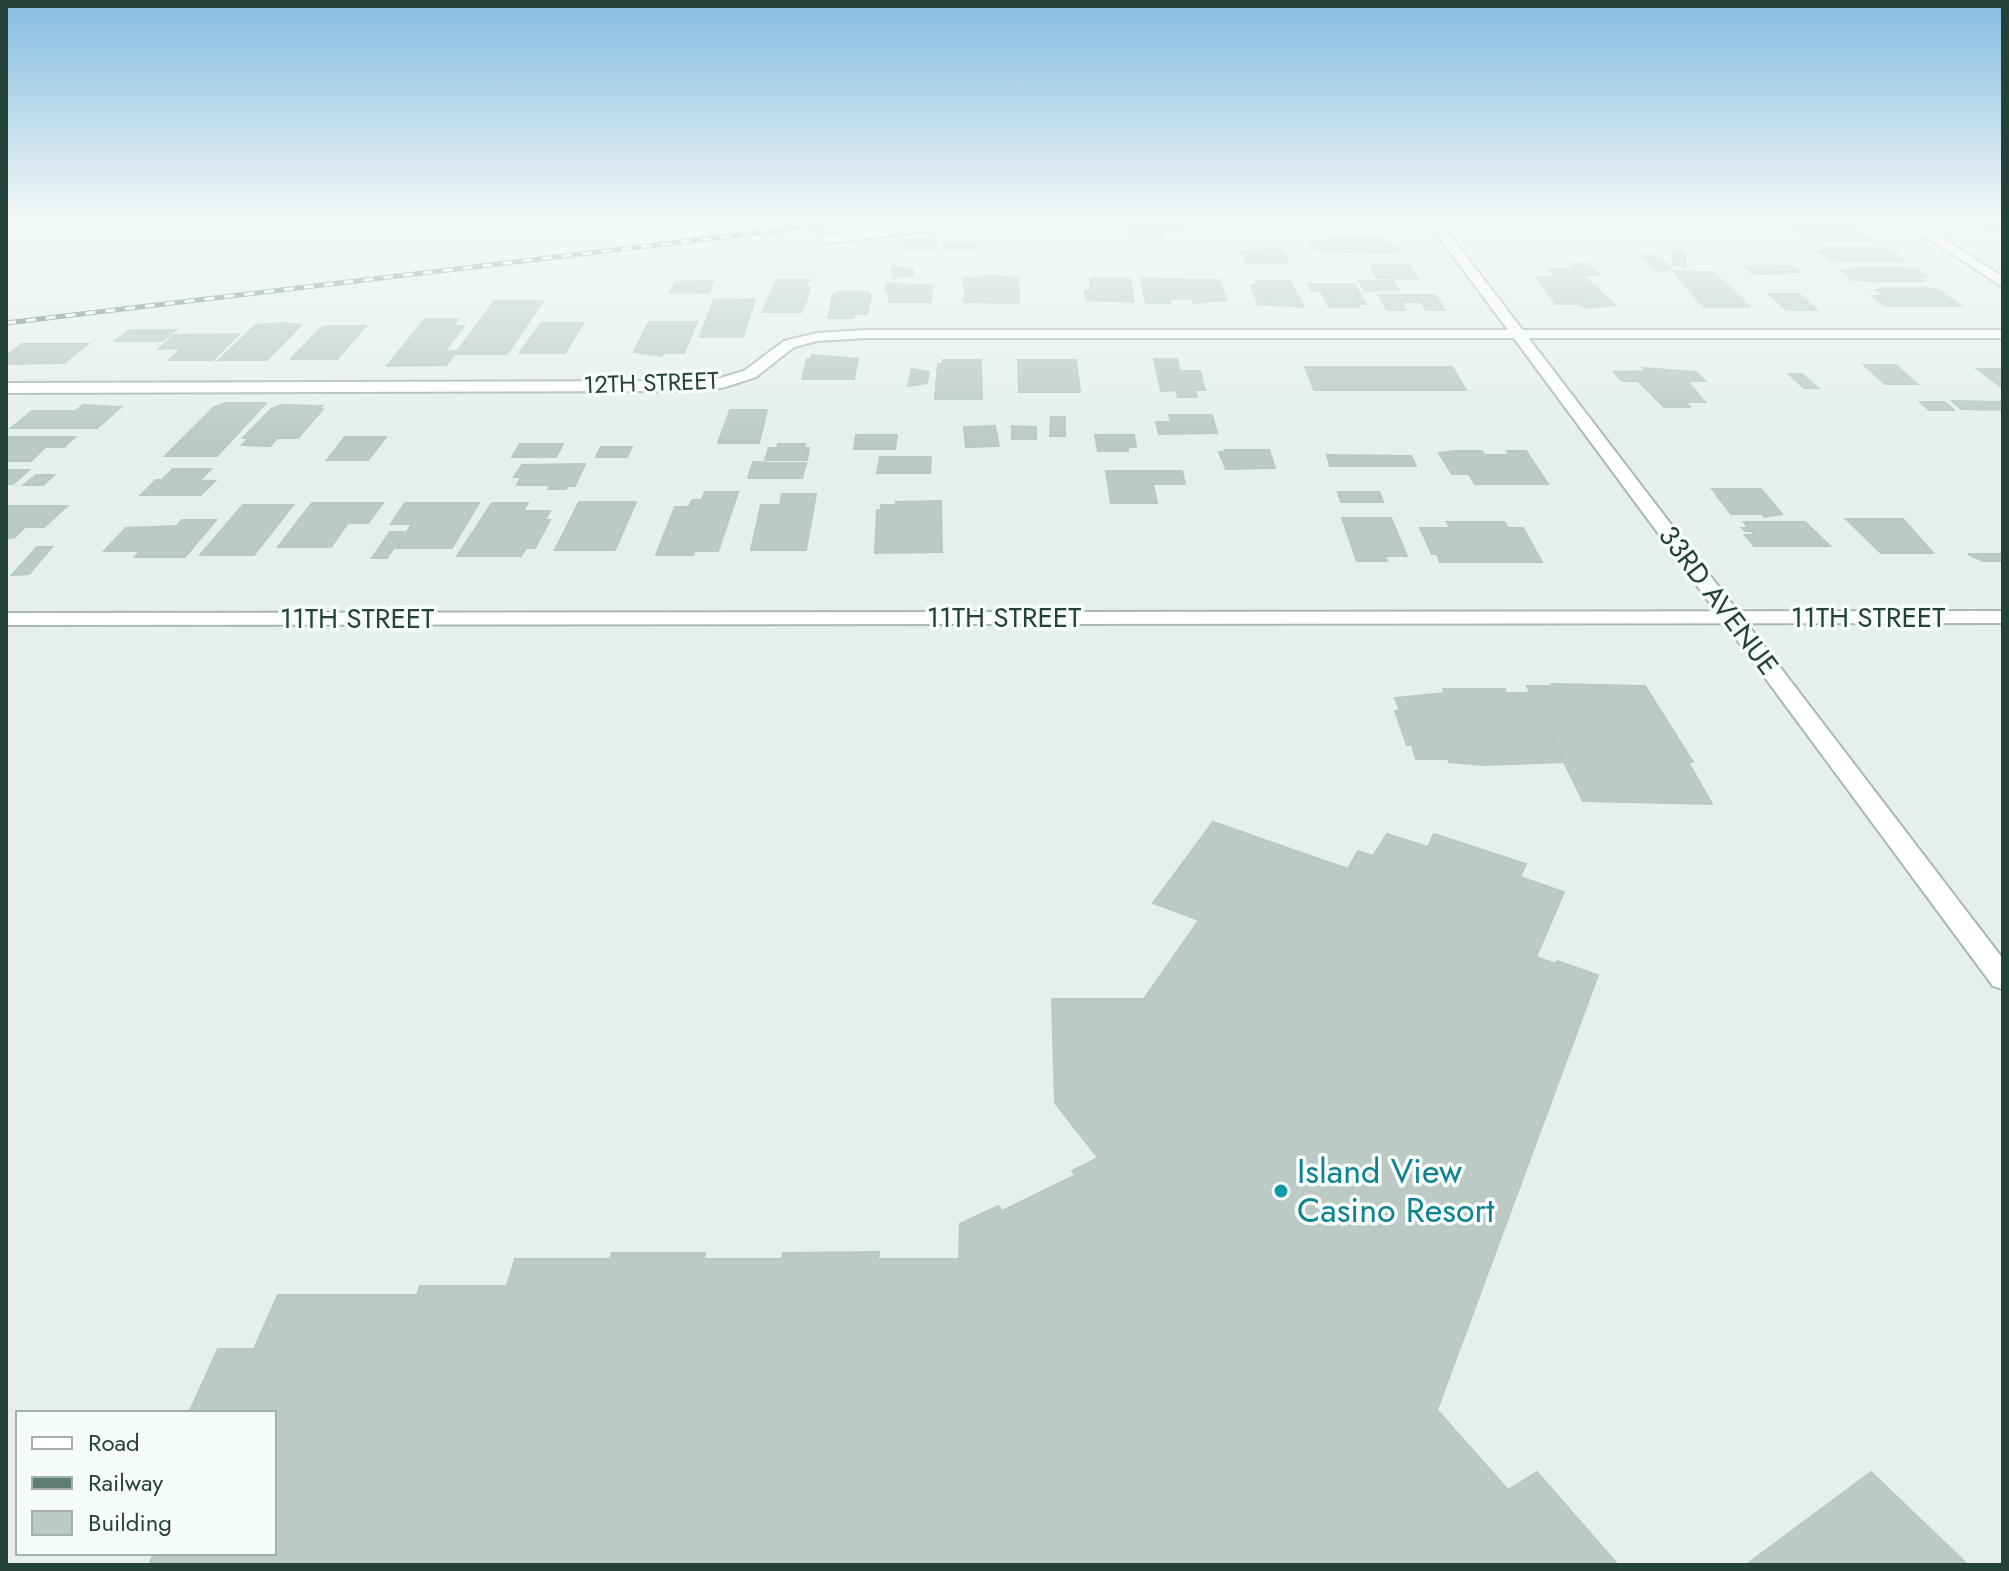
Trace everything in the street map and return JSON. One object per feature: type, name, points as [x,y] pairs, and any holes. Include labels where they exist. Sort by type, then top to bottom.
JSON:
[{"type":"street","name":"33RD AVENUE","points":[[1489,295],[2003,979]]},
{"type":"street","name":"12TH STREET","points":[[6,388],[677,386],[722,383],[750,374],[789,344],[817,337],[865,334],[2003,334]]},
{"type":"street","name":"11TH STREET","points":[[6,619],[2003,617]]},
{"type":"building","points":[[770,295],[807,295],[802,312],[762,312]]},
{"type":"building","points":[[833,295],[871,295],[867,314],[854,314],[853,318],[828,318]]},
{"type":"building","points":[[890,295],[931,295],[931,302],[889,302]]},
{"type":"building","points":[[965,295],[1019,295],[1019,303],[964,302]]},
{"type":"building","points":[[1085,295],[1133,295],[1134,302],[1086,300]]},
{"type":"building","points":[[1144,295],[1225,295],[1226,300],[1194,303],[1193,299],[1169,299],[1170,303],[1146,303]]},
{"type":"building","points":[[1255,295],[1298,295],[1304,307],[1258,304]]},
{"type":"building","points":[[1323,295],[1361,295],[1366,304],[1357,304],[1359,307],[1329,307]]},
{"type":"building","points":[[1379,295],[1435,295],[1445,310],[1426,310],[1421,302],[1401,302],[1406,310],[1387,310]]},
{"type":"building","points":[[1550,295],[1604,295],[1615,305],[1587,308],[1578,304],[1556,304]]},
{"type":"building","points":[[1694,295],[1738,295],[1750,307],[1704,307]]},
{"type":"building","points":[[1770,295],[1800,295],[1817,310],[1787,310]]},
{"type":"building","points":[[1946,295],[1961,306],[1885,306],[1872,296]]},
{"type":"building","points":[[755,299],[743,337],[700,337],[714,300]]},
{"type":"building","points":[[495,301],[543,301],[507,354],[455,354]]},
{"type":"building","points":[[425,319],[458,319],[453,326],[464,326],[445,351],[457,351],[446,365],[387,366]]},
{"type":"building","points":[[649,322],[697,322],[684,353],[663,353],[662,356],[634,352]]},
{"type":"building","points":[[541,323],[583,323],[565,353],[520,353]]},
{"type":"building","points":[[256,325],[301,325],[267,360],[219,360]]},
{"type":"building","points":[[366,326],[337,359],[291,359],[321,328]]},
{"type":"building","points":[[130,330],[176,330],[162,341],[115,341]]},
{"type":"building","points":[[239,334],[213,360],[169,360],[182,348],[159,349],[174,335]]},
{"type":"building","points":[[22,344],[88,344],[64,363],[6,364],[6,356]]},
{"type":"building","points":[[812,355],[858,359],[854,379],[802,379],[807,359],[811,359]]},
{"type":"building","points":[[1154,359],[1177,359],[1180,371],[1200,371],[1205,390],[1195,390],[1197,397],[1178,397],[1176,390],[1161,391]]},
{"type":"building","points":[[943,360],[981,360],[982,399],[935,399],[938,364],[942,364]]},
{"type":"building","points":[[1018,360],[1076,360],[1080,392],[1019,392]]},
{"type":"building","points":[[1864,365],[1896,365],[1917,384],[1885,384]]},
{"type":"building","points":[[1305,367],[1452,367],[1466,390],[1314,390]]},
{"type":"building","points":[[1643,368],[1696,372],[1705,381],[1687,381],[1705,402],[1685,402],[1690,407],[1664,407],[1638,381],[1622,381],[1614,372],[1646,371]]},
{"type":"building","points":[[912,369],[929,372],[927,383],[908,386]]},
{"type":"building","points":[[1977,369],[2003,369],[2003,388]]},
{"type":"building","points":[[1789,374],[1802,374],[1818,388],[1804,388]]},
{"type":"building","points":[[1952,401],[2003,402],[2003,410],[1961,409]]},
{"type":"building","points":[[1920,402],[1945,402],[1954,410],[1929,410]]},
{"type":"building","points":[[225,403],[266,403],[217,456],[165,456],[214,407]]},
{"type":"building","points":[[83,405],[121,407],[97,428],[11,428],[32,411],[76,411]]},
{"type":"building","points":[[281,405],[322,406],[318,409],[323,409],[298,438],[277,438],[270,446],[242,445],[249,438],[243,438],[271,409]]},
{"type":"building","points":[[730,410],[767,410],[759,443],[718,443]]},
{"type":"building","points":[[1169,415],[1212,415],[1217,433],[1159,434],[1156,422],[1171,422]]},
{"type":"building","points":[[1051,417],[1065,417],[1065,436],[1050,436]]},
{"type":"building","points":[[995,426],[999,446],[966,447],[964,427]]},
{"type":"building","points":[[1012,426],[1036,427],[1036,439],[1012,439]]},
{"type":"building","points":[[856,435],[897,435],[895,449],[854,449]]},
{"type":"building","points":[[1095,435],[1134,435],[1136,447],[1128,447],[1128,451],[1098,451]]},
{"type":"building","points":[[6,437],[75,437],[64,447],[45,447],[31,461],[6,461]]},
{"type":"building","points":[[345,437],[386,437],[368,460],[327,460]]},
{"type":"building","points":[[520,444],[563,444],[556,457],[512,457]]},
{"type":"building","points":[[778,444],[805,444],[804,448],[809,448],[807,460],[765,460],[769,448],[777,448]]},
{"type":"building","points":[[601,447],[632,447],[627,457],[596,457]]},
{"type":"building","points":[[1269,450],[1275,468],[1226,469],[1219,452]]},
{"type":"building","points":[[1454,451],[1510,455],[1507,451],[1526,451],[1548,484],[1475,484],[1469,474],[1452,474],[1439,453]]},
{"type":"building","points":[[1327,455],[1411,456],[1416,466],[1330,466]]},
{"type":"building","points":[[880,457],[931,457],[930,473],[877,473]]},
{"type":"building","points":[[753,462],[806,463],[802,478],[748,478]]},
{"type":"building","points":[[585,464],[575,486],[566,489],[548,489],[550,485],[517,485],[521,477],[514,477],[522,465]]},
{"type":"building","points":[[173,469],[211,469],[201,479],[163,479]]},
{"type":"building","points":[[6,470],[29,470],[13,484],[6,484]]},
{"type":"building","points":[[1106,471],[1182,471],[1185,484],[1153,484],[1157,503],[1111,503]]},
{"type":"building","points":[[36,475],[54,475],[43,485],[24,485]]},
{"type":"building","points":[[156,480],[215,481],[201,495],[141,495]]},
{"type":"building","points":[[1712,489],[1761,489],[1782,514],[1765,517],[1762,514],[1731,514]]},
{"type":"building","points":[[705,492],[738,492],[718,551],[656,555],[675,507],[689,507],[692,500],[702,500]]},
{"type":"building","points":[[1338,492],[1379,492],[1383,502],[1341,502]]},
{"type":"building","points":[[782,494],[816,494],[806,550],[751,550],[761,505],[780,505]]},
{"type":"building","points":[[941,501],[942,552],[875,553],[877,510],[881,510],[881,505]]},
{"type":"building","points":[[579,502],[636,502],[615,550],[555,550]]},
{"type":"building","points":[[312,503],[383,503],[368,523],[348,523],[331,547],[278,547]]},
{"type":"building","points":[[405,503],[479,503],[452,548],[396,548],[412,524],[391,524]]},
{"type":"building","points":[[492,503],[528,503],[523,511],[550,511],[545,520],[550,520],[535,548],[526,548],[521,556],[457,556]]},
{"type":"building","points":[[243,505],[293,505],[254,555],[200,555]]},
{"type":"building","points":[[6,506],[67,506],[44,527],[25,527],[15,537],[6,539]]},
{"type":"building","points":[[1342,518],[1391,518],[1407,556],[1385,556],[1387,561],[1357,561]]},
{"type":"building","points":[[1846,519],[1903,519],[1933,553],[1881,553]]},
{"type":"building","points":[[182,520],[216,520],[185,557],[135,557],[140,551],[104,551],[126,528],[177,526]]},
{"type":"building","points":[[1447,522],[1504,522],[1508,528],[1523,528],[1542,562],[1440,562],[1437,554],[1432,554],[1420,528],[1450,528]]},
{"type":"building","points":[[1744,522],[1805,522],[1830,546],[1754,546],[1745,535],[1754,535],[1742,528],[1748,528]]},
{"type":"building","points":[[390,532],[404,532],[387,558],[372,558]]},
{"type":"building","points":[[37,547],[52,547],[29,574],[12,575]]},
{"type":"building","points":[[1968,554],[2003,554],[2003,561],[1983,561]]},
{"type":"building","points":[[1552,684],[1645,686],[1693,762],[1564,762],[1527,686],[1554,686]]},
{"type":"building","points":[[1443,689],[1505,689],[1506,693],[1530,693],[1564,762],[1483,765],[1449,762],[1448,759],[1416,759],[1412,745],[1407,745],[1395,711],[1400,711],[1395,698],[1445,693]]},
{"type":"building","points":[[1564,762],[1688,762],[1712,804],[1583,801]]},
{"type":"building","name":"Island View Casino Resort","points":[[1213,822],[1348,869],[1358,851],[1373,856],[1387,834],[1428,847],[1434,834],[1526,864],[1520,877],[1564,892],[1536,957],[1598,975],[1437,1410],[1508,1490],[1537,1472],[1618,1565],[149,1565],[153,1555],[276,1555],[276,1411],[190,1411],[218,1349],[254,1349],[278,1295],[417,1295],[420,1286],[507,1286],[515,1259],[610,1259],[612,1253],[705,1253],[704,1259],[782,1259],[783,1253],[879,1252],[878,1259],[959,1259],[960,1224],[998,1206],[1002,1211],[1076,1175],[1072,1171],[1098,1158],[1055,1103],[1052,999],[1144,999],[1199,920],[1153,903]]},
{"type":"building","points":[[1871,1472],[1968,1565],[1746,1565]]},
{"type":"railway","points":[[6,323],[237,295]]},
{"type":"place","name":"Island View Casino Resort","points":[[1281,1191]]}]
